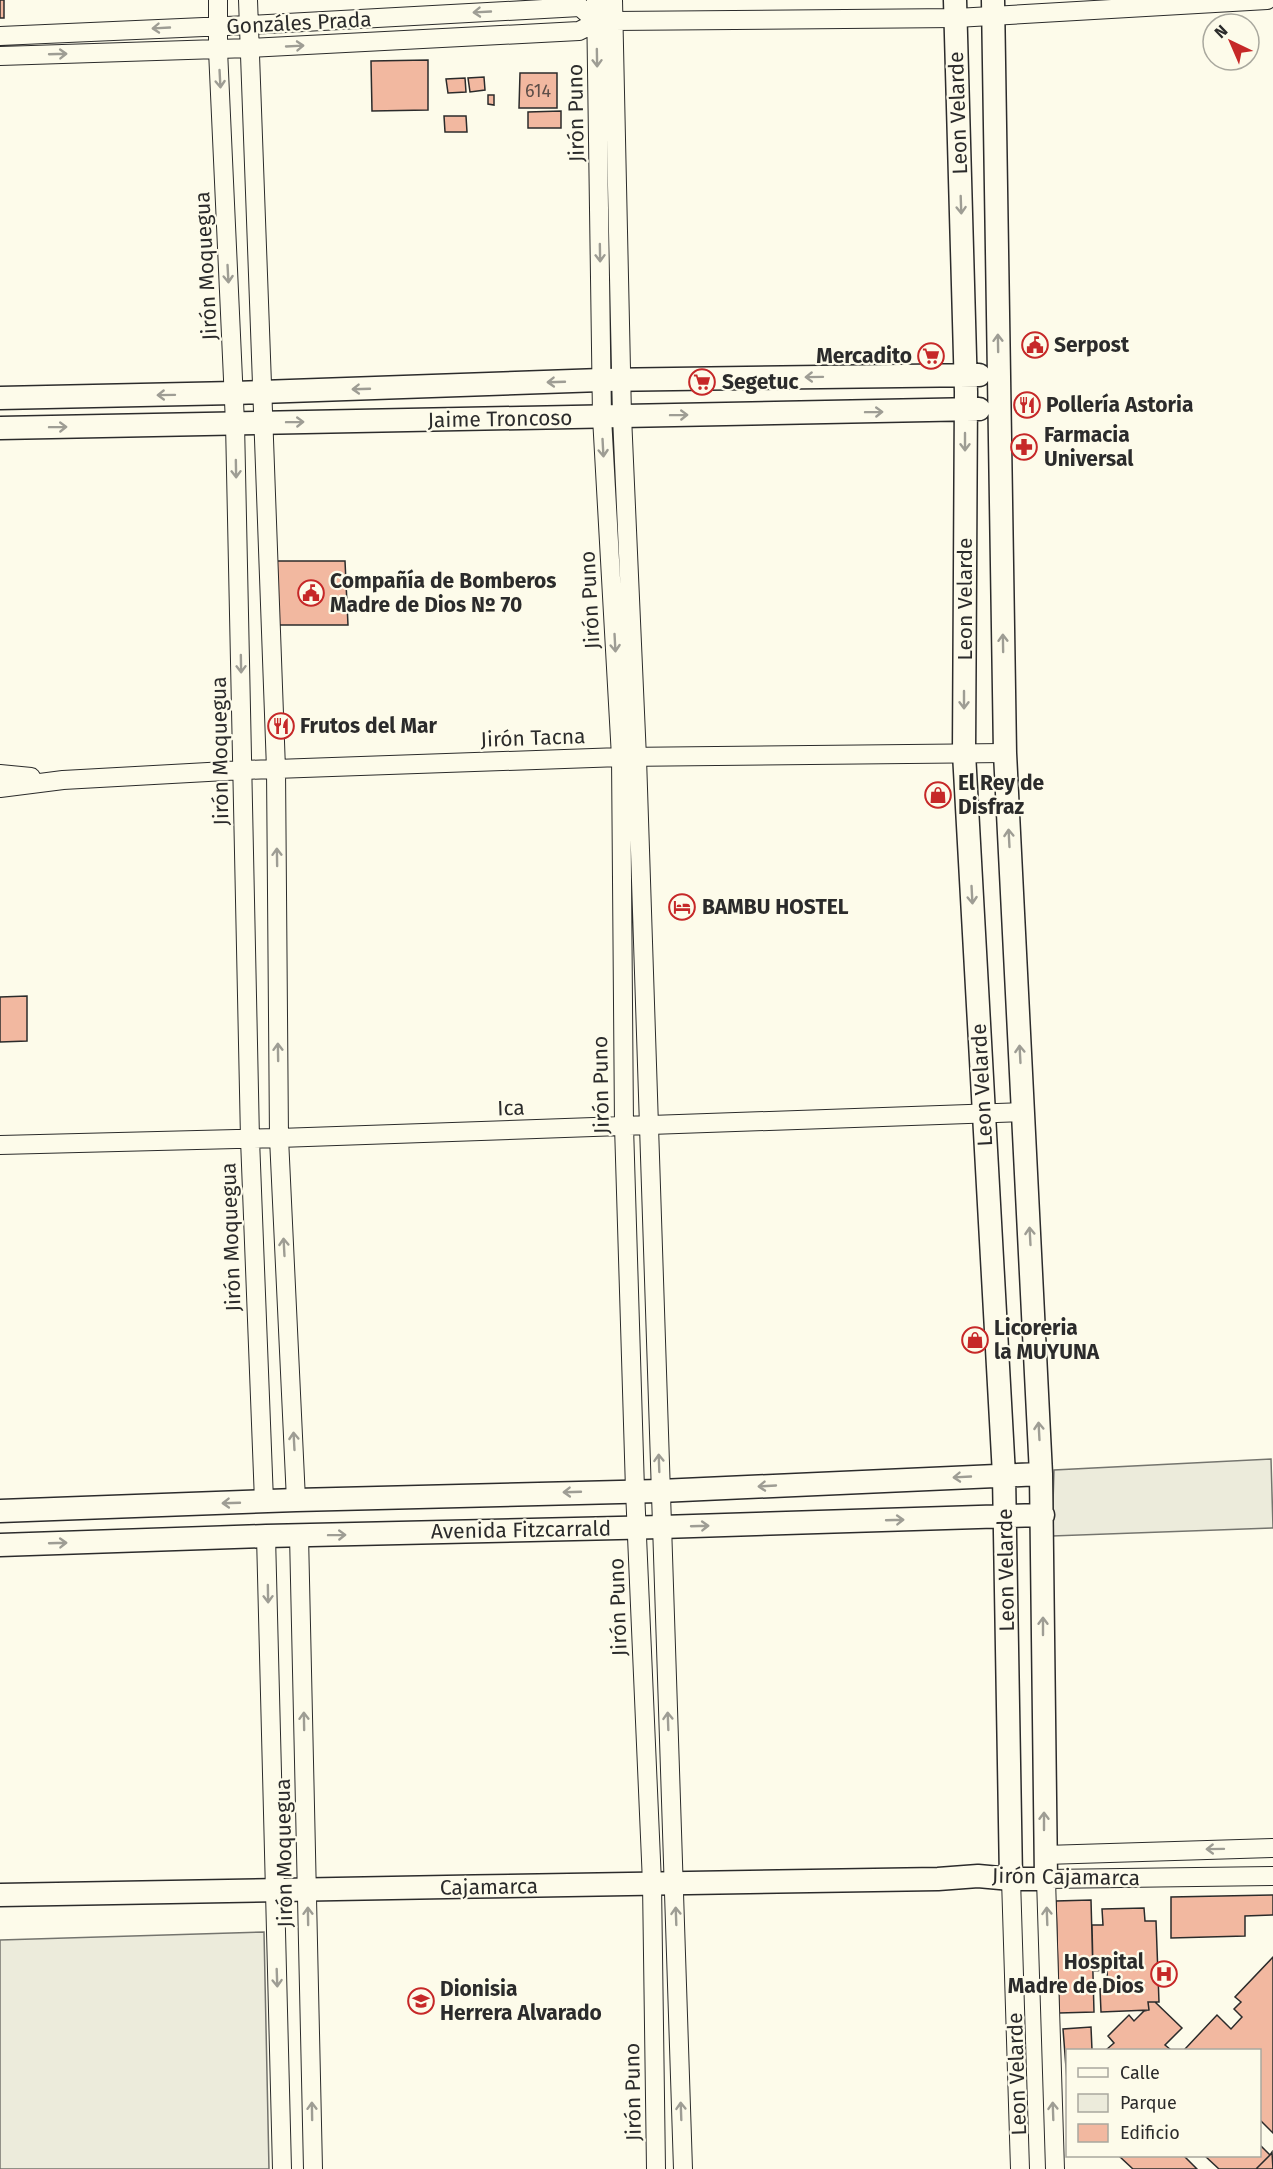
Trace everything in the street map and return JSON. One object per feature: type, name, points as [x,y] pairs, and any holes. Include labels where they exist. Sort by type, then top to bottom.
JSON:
[{"type":"street","name":"Jirón Moquegua","points":[[218,0],[218,50],[235,423],[250,1139],[264,1502]]},
{"type":"street","points":[[248,0],[276,769],[279,1138],[296,1500]]},
{"type":"street","name":"Jirón Puno","points":[[596,0],[605,22],[612,416],[649,1125],[662,1527],[663,1882],[656,2169]]},
{"type":"street","name":"Jirón Puno","points":[[605,22],[614,0]]},
{"type":"street","name":"Gonzáles Prada","points":[[0,56],[218,50],[579,31],[605,22],[1267,0]]},
{"type":"street","name":"Gonzáles Prada","points":[[0,36],[580,7],[605,22]]},
{"type":"street","name":"Leon Velarde","points":[[993,8],[1005,753],[1041,1474],[1045,1855],[1055,2169]]},
{"type":"street","name":"Leon Velarde","points":[[955,9],[966,410],[964,753],[1004,1475],[1011,1869],[1020,2169]]},
{"type":"street","name":"Jaime Troncoso","points":[[0,398],[234,393],[611,380],[998,374]]},
{"type":"street","name":"Jaime Troncoso","points":[[0,428],[999,408]]},
{"type":"street","points":[[239,570],[270,569]]},
{"type":"street","name":"Jirón Tacna","points":[[0,788],[63,780],[244,770],[629,758],[1005,753]]},
{"type":"street","name":"Jirón Puno","points":[[629,758],[624,1126],[634,1490],[683,2169]]},
{"type":"street","name":"Jirón Tacna","points":[[0,774],[63,780]]},
{"type":"street","name":"Ica","points":[[0,1145],[250,1139],[1023,1112]]},
{"type":"street","name":"Avenida Fitzcarrald","points":[[0,1511],[296,1500],[660,1491],[1041,1474]]},
{"type":"street","name":"Avenida Fitzcarrald","points":[[0,1545],[1042,1515]]},
{"type":"street","name":"Jirón Moquegua","points":[[266,1536],[282,2169]]},
{"type":"street","name":"Jirón Moquegua","points":[[299,1536],[313,2169]]},
{"type":"street","name":"Jirón Cajamarca","points":[[978,1876],[1011,1869],[1045,1855],[1273,1848]]},
{"type":"street","name":"Jirón Cajamarca","points":[[1011,1869],[1046,1879],[1273,1876]]},
{"type":"street","name":"Cajamarca","points":[[0,1895],[275,1892],[663,1882],[938,1879],[978,1876]]},
{"type":"green space","points":[[1271,1459],[1273,1528],[1052,1536],[1054,1470]]},
{"type":"green space","points":[[264,1932],[269,2169],[0,2169],[0,1940]]},
{"type":"building","points":[[0,0],[4,0],[4,18],[0,18]]},
{"type":"building","points":[[428,60],[428,110],[372,111],[371,61]]},
{"type":"building","points":[[520,73],[557,73],[557,108],[519,108]]},
{"type":"building","points":[[484,77],[485,90],[470,92],[468,78]]},
{"type":"building","points":[[465,78],[466,92],[448,93],[446,79]]},
{"type":"building","points":[[488,95],[494,95],[494,105],[488,104]]},
{"type":"building","points":[[561,111],[561,128],[528,128],[528,112]]},
{"type":"building","points":[[444,116],[466,116],[467,132],[445,132]]},
{"type":"building","name":"Compañía de Bomberos Madre de Dios Nº 70","points":[[275,561],[345,561],[348,625],[278,625]]},
{"type":"building","points":[[27,996],[27,1041],[0,1042],[0,997]]},
{"type":"building","points":[[1273,1895],[1273,1915],[1245,1916],[1245,1936],[1171,1938],[1171,1897]]},
{"type":"building","points":[[1091,1900],[1094,2012],[1059,2013],[1056,1901]]},
{"type":"building","points":[[1144,1908],[1145,1921],[1156,1921],[1159,2002],[1148,2002],[1149,2010],[1101,2012],[1100,1989],[1108,1988],[1107,1970],[1093,1971],[1092,1925],[1103,1925],[1102,1909]]},
{"type":"building","points":[[1273,1957],[1273,2133],[1261,2121],[1261,2049],[1185,2049],[1217,2015],[1231,2029],[1242,2017],[1234,2009],[1241,2002],[1235,1997]]},
{"type":"building","points":[[1148,2002],[1155,2002],[1182,2028],[1165,2045],[1170,2049],[1107,2049],[1114,2043],[1108,2036],[1129,2015],[1134,2021],[1144,2011],[1149,2010]]},
{"type":"building","points":[[1091,2027],[1092,2049],[1066,2049],[1066,2067],[1063,2029]]},
{"type":"building","points":[[1261,2146],[1270,2155],[1256,2169],[1219,2169],[1206,2157],[1261,2157]]},
{"type":"building","points":[[1272,2152],[1273,2169],[1256,2169],[1270,2155]]},
{"type":"building","points":[[1120,2157],[1185,2157],[1197,2169],[1133,2169]]},
{"type":"place","name":"Serpost","points":[[1035,345]]},
{"type":"place","name":"Mercadito","points":[[931,356]]},
{"type":"place","name":"Segetuc","points":[[702,382]]},
{"type":"place","name":"Pollería Astoria","points":[[1027,405]]},
{"type":"place","name":"Farmacia Universal","points":[[1024,447]]},
{"type":"place","name":"Compañía de Bomberos Madre de Dios Nº 70","points":[[311,593]]},
{"type":"place","name":"Frutos del Mar","points":[[281,726]]},
{"type":"place","name":"El Rey de Disfraz","points":[[938,795]]},
{"type":"place","name":"BAMBU HOSTEL","points":[[682,907]]},
{"type":"place","name":"Licoreria la MUYUNA","points":[[975,1340]]},
{"type":"place","name":"Hospital Madre de Dios","points":[[1164,1974]]},
{"type":"place","name":"Dionisia Herrera Alvarado","points":[[421,2001]]}]
